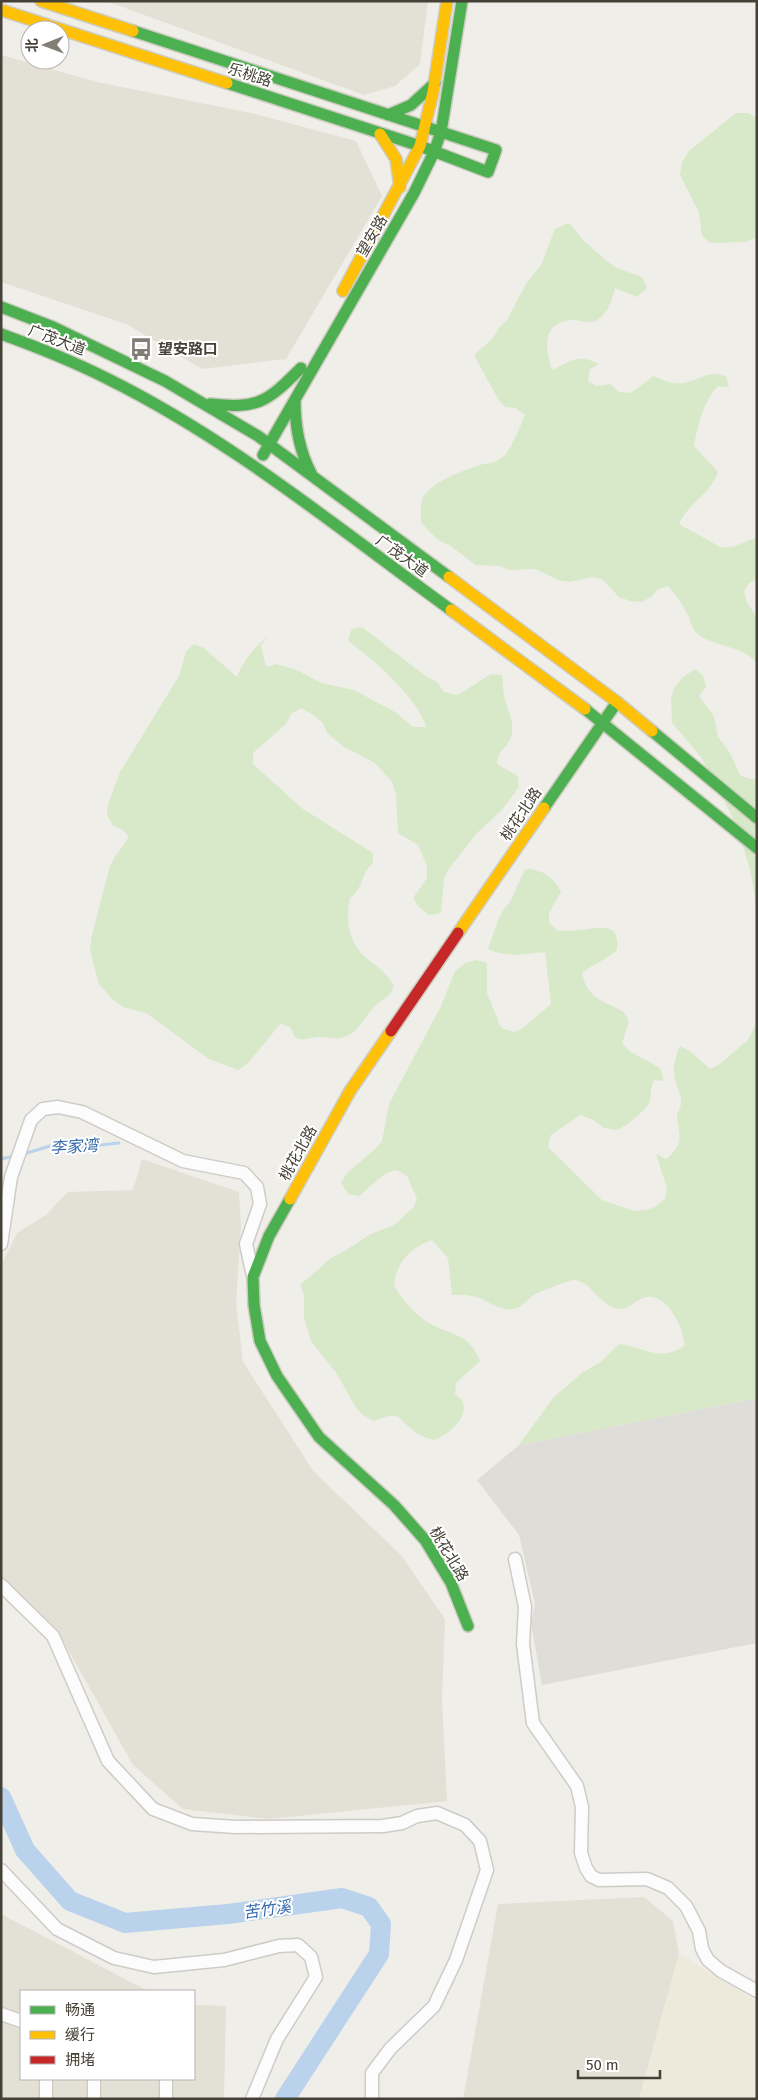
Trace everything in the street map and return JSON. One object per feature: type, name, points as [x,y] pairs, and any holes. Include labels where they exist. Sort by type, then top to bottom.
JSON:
[{"type":"street","name":"乐桃路","points":[[1,10],[420,146],[488,172],[496,150],[41,1]]},
{"type":"street","name":"望安路","points":[[338,299],[400,187],[420,146],[435,82],[447,1]]},
{"type":"street","name":"望安路","points":[[256,467],[414,194],[434,152],[441,132],[462,1]]},
{"type":"street","points":[[388,115],[412,105],[435,82]]},
{"type":"street","points":[[380,134],[396,159],[400,187]]},
{"type":"street","name":"广茂大道","points":[[1,307],[89,344],[165,381],[202,403],[253,444],[256,467],[602,722],[757,848]]},
{"type":"street","points":[[277,406],[320,333]]},
{"type":"street","name":"广茂大道","points":[[1,334],[80,364],[157,404],[253,444],[269,444],[618,702],[757,818]]},
{"type":"street","points":[[202,403],[243,408],[257,405],[269,399],[301,368]]},
{"type":"street","points":[[295,398],[294,426],[302,458],[313,476]]},
{"type":"street","name":"桃花北路","points":[[468,1626],[452,1584],[425,1540],[394,1506],[319,1437],[277,1376],[260,1341],[254,1305],[253,1277],[269,1236],[350,1091],[602,722],[618,702]]},
{"type":"street","points":[[1,1244],[11,1177],[31,1120],[43,1109],[58,1107],[82,1112],[183,1161],[244,1173],[257,1187],[260,1204],[246,1244],[253,1277]]},
{"type":"street","points":[[515,1558],[525,1606],[523,1644],[533,1723],[577,1786],[582,1807],[581,1853],[586,1868],[591,1876],[599,1880],[647,1879],[668,1888],[686,1906],[699,1931],[702,1949],[708,1960],[721,1971],[757,1991]]},
{"type":"street","points":[[1,1585],[53,1636],[108,1761],[153,1809],[192,1824],[236,1828],[383,1826],[402,1823],[417,1816],[436,1813],[465,1825],[480,1841],[487,1870],[456,1960],[434,2006],[390,2049],[372,2074],[372,2099]]},
{"type":"street","points":[[1,1870],[57,1929],[114,1958],[154,1967],[224,1960],[279,1946],[298,1945],[311,1957],[316,1977],[277,2039],[252,2099]]},
{"type":"street","points":[[1,2014],[20,2022]]},
{"type":"street","points":[[46,2080],[46,2099]]},
{"type":"street","points":[[94,2080],[94,2099]]},
{"type":"street","points":[[166,2080],[166,2099]]},
{"type":"shaded area","points":[[106,1],[428,1],[420,64],[395,86],[364,95]]},
{"type":"shaded area","points":[[1,55],[20,60],[20,70],[54,70],[97,82],[251,113],[356,141],[382,196],[286,359],[202,369],[126,324],[1,282]]},
{"type":"shaded area","points":[[142,1159],[239,1192],[241,1226],[236,1303],[243,1362],[314,1472],[401,1555],[445,1619],[442,1701],[447,1801],[269,1819],[183,1809],[133,1765],[57,1630],[1,1581],[1,1265],[17,1233],[46,1215],[68,1192],[133,1190]]},
{"type":"shaded area","points":[[757,1398],[757,1643],[542,1685],[531,1623],[535,1604],[519,1535],[477,1480],[519,1445]]},
{"type":"shaded area","points":[[644,1897],[673,1921],[679,1954],[639,2099],[463,2099],[498,1904]]},
{"type":"shaded area","points":[[1,1914],[146,1990],[20,1990],[20,2080],[195,2080],[195,2005],[226,2006],[224,2099],[1,2099]]},
{"type":"shaded area","points":[[679,1954],[757,2002],[757,2099],[639,2099]]},
{"type":"green space","points":[[736,113],[748,113],[757,118],[757,237],[745,242],[710,243],[702,236],[699,213],[680,175],[682,162],[689,151]]},
{"type":"green space","points":[[569,223],[584,241],[608,262],[617,268],[642,277],[647,288],[637,297],[615,288],[606,311],[596,321],[573,320],[555,325],[550,331],[547,345],[552,370],[574,359],[585,359],[599,364],[590,369],[588,381],[597,386],[610,384],[619,392],[631,393],[653,376],[668,382],[680,383],[690,382],[714,374],[726,376],[729,387],[718,386],[708,399],[699,422],[694,446],[718,472],[715,480],[688,510],[679,524],[722,548],[735,546],[757,537],[757,579],[749,583],[744,591],[747,602],[757,618],[757,663],[743,652],[712,642],[698,634],[693,629],[683,606],[668,586],[658,589],[651,597],[641,602],[630,601],[619,597],[602,579],[592,577],[570,582],[558,580],[535,569],[509,570],[499,566],[476,565],[449,545],[438,540],[421,523],[422,500],[431,488],[456,474],[501,459],[515,437],[525,415],[516,408],[505,407],[498,399],[474,355],[493,338],[507,320],[526,284],[541,265],[555,229]]},
{"type":"green space","points":[[362,627],[427,677],[437,682],[444,692],[458,695],[491,674],[502,675],[505,700],[512,721],[512,731],[510,741],[499,755],[497,764],[518,776],[519,787],[501,811],[477,833],[448,870],[444,879],[441,913],[429,915],[419,907],[413,898],[427,878],[427,866],[418,845],[398,833],[396,794],[392,782],[375,763],[344,747],[327,733],[323,723],[312,714],[301,708],[291,714],[286,724],[253,753],[253,764],[303,809],[373,853],[373,863],[366,872],[358,890],[350,898],[348,916],[350,933],[357,948],[384,972],[394,986],[390,994],[373,1008],[355,1031],[346,1037],[299,1039],[295,1038],[291,1028],[281,1023],[248,1063],[238,1070],[209,1059],[146,1013],[123,1007],[113,1000],[99,984],[90,951],[91,939],[109,869],[114,858],[129,837],[122,829],[113,826],[107,815],[108,804],[120,772],[179,676],[186,652],[194,644],[204,648],[237,677],[242,665],[258,645],[268,637],[261,645],[266,667],[277,664],[299,671],[321,683],[354,690],[395,712],[413,727],[426,727],[422,716],[405,692],[381,668],[348,641],[351,629]]},
{"type":"green space","points":[[695,669],[703,675],[706,687],[699,696],[714,716],[718,737],[730,753],[740,775],[757,779],[757,909],[750,869],[735,822],[701,757],[672,723],[671,699],[674,688],[683,677]]},
{"type":"green space","points":[[525,869],[537,870],[547,875],[555,882],[561,892],[549,913],[549,923],[558,931],[608,928],[615,934],[617,950],[582,973],[584,982],[597,998],[624,1012],[629,1022],[622,1043],[631,1052],[660,1068],[664,1081],[654,1080],[650,1102],[628,1124],[617,1130],[604,1128],[593,1120],[580,1115],[551,1135],[548,1147],[602,1200],[634,1211],[655,1207],[665,1199],[667,1188],[656,1154],[666,1159],[678,1145],[679,1131],[677,1118],[681,1100],[675,1080],[674,1067],[675,1058],[680,1046],[690,1051],[710,1069],[720,1064],[748,1040],[757,1021],[757,1398],[519,1445],[553,1398],[582,1373],[602,1361],[619,1344],[659,1354],[675,1351],[684,1346],[684,1339],[678,1322],[668,1306],[654,1297],[642,1298],[628,1307],[615,1308],[604,1302],[590,1288],[574,1280],[535,1294],[514,1309],[503,1309],[469,1295],[452,1295],[448,1258],[432,1240],[417,1247],[401,1263],[395,1277],[394,1286],[404,1300],[426,1321],[457,1335],[470,1344],[480,1361],[456,1383],[455,1394],[462,1402],[464,1409],[459,1421],[450,1431],[433,1440],[415,1432],[398,1417],[389,1416],[374,1421],[363,1415],[355,1406],[337,1374],[311,1341],[304,1318],[304,1295],[300,1285],[331,1258],[371,1234],[394,1225],[413,1208],[417,1199],[407,1176],[396,1170],[386,1173],[359,1196],[348,1194],[341,1183],[347,1173],[382,1141],[389,1104],[441,1006],[455,971],[465,963],[476,960],[487,963],[487,993],[501,1028],[514,1032],[523,1028],[551,1004],[545,952],[502,954],[488,949],[498,920],[510,902]]},
{"type":"waterway","name":"李家湾","points":[[24,1154],[53,1145],[75,1148],[119,1143]]},
{"type":"waterway","name":"李家湾","points":[[1,1159],[15,1156]]},
{"type":"waterway","name":"苦竹溪","points":[[1,1797],[25,1850],[70,1901],[125,1923],[228,1914],[342,1898],[369,1907],[381,1924],[379,1954],[285,2099]]},
{"type":"traffic: fast","points":[[263,455],[414,193],[434,152],[441,132],[462,1]]},
{"type":"traffic: fast","points":[[133,31],[496,150],[488,172],[420,146],[227,83]]},
{"type":"traffic: fast","points":[[388,115],[411,105],[435,83]]},
{"type":"traffic: fast","points":[[1,307],[53,327],[165,381],[258,436],[449,577]]},
{"type":"traffic: fast","points":[[1,334],[54,354],[152,402],[283,486],[451,610]]},
{"type":"traffic: fast","points":[[210,404],[240,405],[261,401],[279,389],[301,368]]},
{"type":"traffic: fast","points":[[295,401],[298,438],[303,456],[311,473]]},
{"type":"traffic: fast","points":[[544,808],[617,702]]},
{"type":"traffic: fast","points":[[585,709],[757,848]]},
{"type":"traffic: fast","points":[[652,731],[757,818]]},
{"type":"traffic: fast","points":[[290,1199],[269,1236],[253,1277],[254,1305],[260,1341],[277,1376],[319,1437],[394,1505],[425,1540],[451,1583],[468,1626]]},
{"type":"traffic: slow","points":[[41,1],[133,31]]},
{"type":"traffic: slow","points":[[343,291],[420,146],[433,92],[447,1]]},
{"type":"traffic: slow","points":[[1,10],[227,83]]},
{"type":"traffic: slow","points":[[380,134],[396,159],[400,187]]},
{"type":"traffic: slow","points":[[449,577],[617,702],[652,731]]},
{"type":"traffic: slow","points":[[451,610],[585,709]]},
{"type":"traffic: slow","points":[[458,933],[544,808]]},
{"type":"traffic: slow","points":[[290,1199],[350,1091],[391,1031]]},
{"type":"traffic: jam","points":[[391,1031],[458,933]]},
{"type":"place","name":"望安路口","points":[[141,349]]}]
